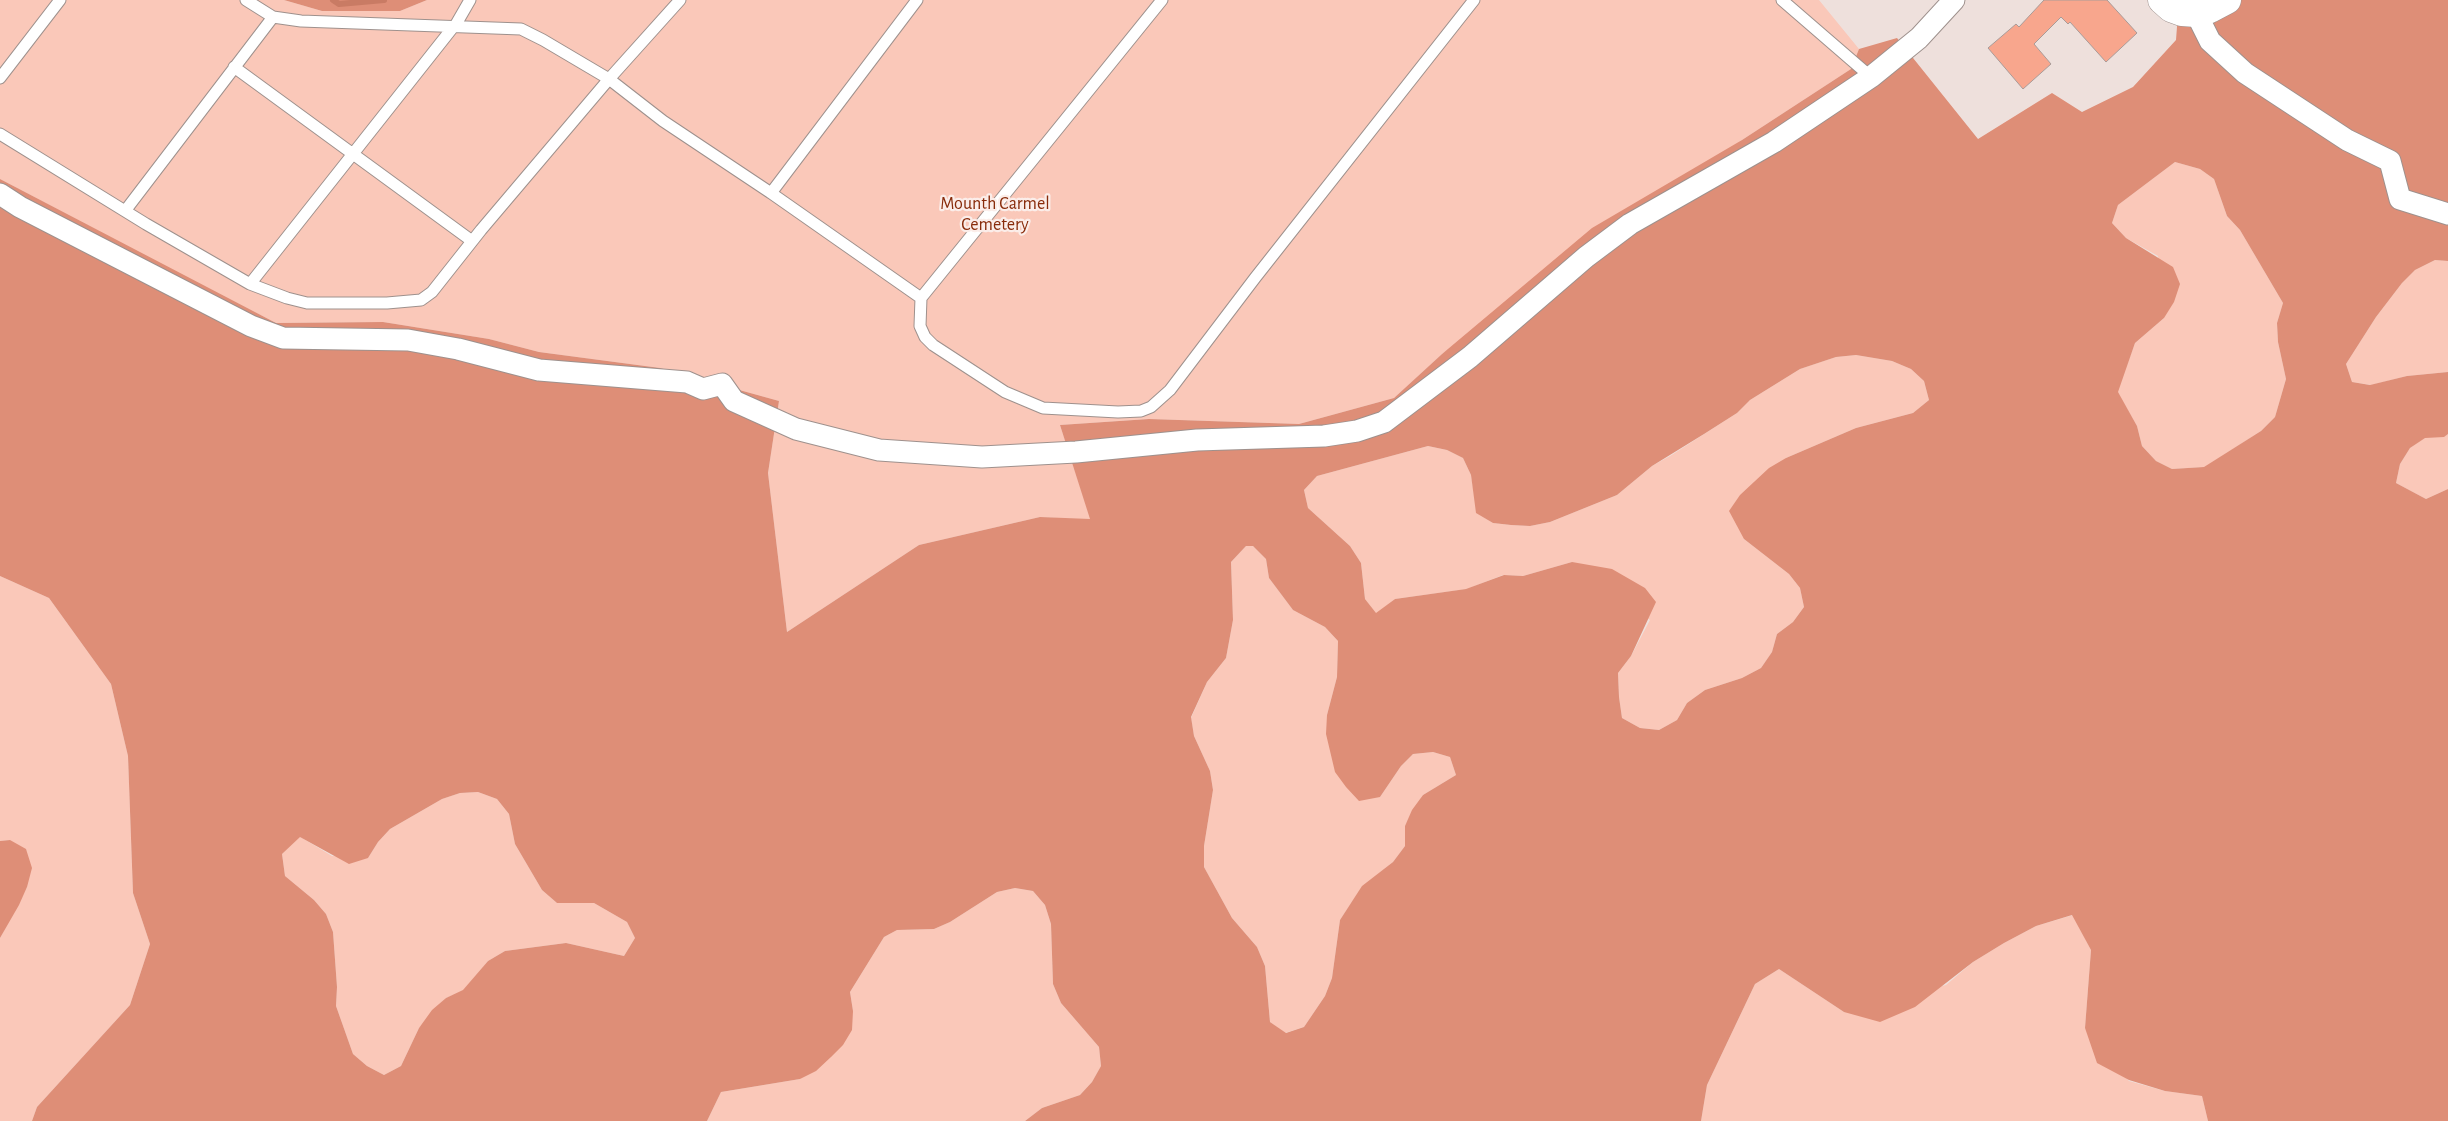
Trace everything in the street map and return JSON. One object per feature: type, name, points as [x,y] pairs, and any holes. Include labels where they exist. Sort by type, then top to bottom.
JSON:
[{"type":"main road","points":[[2162,0],[2171,8],[2182,12],[2196,13],[2210,9],[2227,0]]},
{"type":"street","points":[[0,194],[20,207],[251,326],[283,338],[408,340],[458,349],[539,370],[687,382],[703,388],[722,384],[734,401],[796,429],[879,450],[982,457],[1076,452],[1197,440],[1324,436],[1357,431],[1384,422],[1470,357],[1586,257],[1630,224],[1774,142],[1871,77],[1920,38],[1954,0]]},
{"type":"street","points":[[2196,13],[2210,42],[2245,73],[2347,140],[2390,161],[2400,199],[2448,214]]},
{"type":"lane","points":[[0,78],[60,0]]},
{"type":"lane","points":[[246,0],[273,17],[301,21],[521,29],[544,40],[609,79],[663,121],[771,192],[921,298]]},
{"type":"lane","points":[[250,284],[454,26],[470,0]]},
{"type":"lane","points":[[0,134],[125,211],[250,284],[287,298],[307,303],[387,303],[421,300],[432,292],[472,241],[609,79],[680,0]]},
{"type":"lane","points":[[771,192],[917,0]]},
{"type":"lane","points":[[1162,0],[921,298],[920,326],[925,337],[933,345],[1005,392],[1043,408],[1118,412],[1140,411],[1151,407],[1170,390],[1255,278],[1474,0]]},
{"type":"lane","points":[[1782,0],[1871,77]]},
{"type":"lane","points":[[125,211],[273,17]]},
{"type":"lane","points":[[234,68],[472,241]]},
{"type":"green space","name":"Mounth Carmel Cemetery","points":[[0,0],[284,0],[322,11],[400,11],[427,0],[1819,0],[1859,49],[1851,69],[1742,140],[1442,354],[1394,398],[1299,424],[1149,419],[1060,425],[1091,520],[1040,517],[919,545],[787,632],[768,473],[779,401],[660,368],[539,352],[489,339],[383,322],[276,323],[169,268],[0,179]]},
{"type":"green space","points":[[2175,162],[2200,169],[2214,179],[2227,216],[2240,230],[2283,303],[2277,323],[2278,342],[2286,379],[2275,417],[2261,431],[2205,467],[2172,469],[2156,461],[2142,446],[2137,426],[2117,392],[2135,343],[2164,318],[2158,256],[2126,238],[2112,223],[2118,205]]},
{"type":"green space","points":[[2435,260],[2448,261],[2448,372],[2407,376],[2371,385],[2352,382],[2346,364],[2376,317],[2402,283],[2415,270]]},
{"type":"green space","points":[[1856,355],[1892,361],[1911,369],[1924,381],[1929,400],[1913,413],[1856,428],[1786,458],[1744,539],[1789,574],[1800,588],[1804,607],[1793,622],[1777,634],[1772,652],[1761,668],[1742,678],[1705,690],[1687,703],[1677,720],[1659,730],[1640,728],[1622,718],[1619,697],[1618,673],[1631,656],[1650,620],[1572,562],[1523,576],[1503,575],[1467,589],[1395,599],[1376,614],[1365,599],[1361,563],[1350,546],[1308,508],[1304,490],[1317,476],[1428,446],[1447,450],[1463,458],[1471,475],[1477,513],[1493,523],[1530,526],[1550,522],[1617,495],[1652,466],[1737,413],[1750,400],[1800,369],[1836,357]]},
{"type":"green space","points":[[2448,434],[2448,489],[2426,499],[2396,483],[2400,464],[2410,448],[2425,437],[2443,437]]},
{"type":"green space","points":[[1246,546],[1253,546],[1266,559],[1269,578],[1293,610],[1325,627],[1338,641],[1337,677],[1327,715],[1380,797],[1401,766],[1413,754],[1433,752],[1450,757],[1456,775],[1423,795],[1405,826],[1405,846],[1393,862],[1362,887],[1340,920],[1332,978],[1325,996],[1304,1027],[1285,1033],[1270,1022],[1265,966],[1257,947],[1232,918],[1204,867],[1204,846],[1213,790],[1210,771],[1194,736],[1191,718],[1207,682],[1226,658],[1233,620],[1231,562]]},
{"type":"green space","points":[[0,576],[49,598],[111,684],[128,756],[133,893],[150,944],[130,1005],[37,1107],[32,1121],[0,1121],[0,938],[27,887],[10,840],[0,841]]},
{"type":"green space","points":[[478,792],[497,799],[509,814],[515,844],[542,890],[557,903],[594,903],[627,922],[635,938],[624,956],[566,943],[505,951],[488,961],[463,991],[446,998],[419,1028],[401,1066],[384,1075],[367,1066],[353,1054],[336,1006],[337,987],[333,932],[326,914],[314,900],[285,876],[282,854],[299,836],[332,856],[368,858],[378,842],[390,829],[442,799],[460,793]]},
{"type":"green space","points":[[1015,888],[1033,891],[1045,905],[1051,924],[1053,984],[1061,1003],[1099,1047],[1101,1066],[1092,1082],[1080,1095],[1042,1108],[1025,1121],[707,1121],[721,1092],[800,1079],[853,1011],[850,992],[884,937],[897,930],[934,929],[950,922],[997,892]]},
{"type":"green space","points":[[2073,915],[2091,950],[2085,1028],[2129,1081],[2165,1091],[2202,1096],[2208,1121],[1701,1121],[1707,1085],[1755,984],[1779,969],[1844,1012],[1946,985],[1973,962],[2004,943],[2036,926]]},
{"type":"shaded area","points":[[284,0],[427,0],[400,11],[322,11]]},
{"type":"shaded area","points":[[2179,0],[2448,0],[2448,261],[2435,260],[2415,270],[2402,283],[2376,317],[2346,364],[2352,382],[2370,385],[2407,376],[2448,372],[2448,434],[2444,437],[2425,438],[2410,448],[2400,464],[2396,483],[2426,499],[2448,489],[2448,1121],[2208,1121],[2202,1096],[2165,1091],[2129,1080],[2097,1063],[2085,1028],[2091,950],[2072,915],[2036,926],[2004,943],[1973,962],[1915,1007],[1880,1022],[1844,1012],[1779,969],[1755,984],[1707,1085],[1701,1121],[1025,1121],[1042,1108],[1080,1095],[1092,1082],[1101,1066],[1099,1047],[1061,1003],[1053,984],[1051,924],[1045,905],[1033,891],[1015,888],[997,892],[950,922],[934,929],[897,930],[884,937],[850,992],[853,1011],[852,1030],[843,1045],[816,1071],[800,1079],[721,1092],[707,1121],[32,1121],[37,1107],[130,1005],[150,944],[133,893],[128,756],[111,684],[49,598],[0,576],[0,179],[276,323],[383,322],[489,339],[539,352],[660,368],[779,401],[768,473],[787,632],[919,545],[1040,517],[1090,519],[1060,425],[1149,419],[1299,424],[1394,398],[1442,354],[1592,228],[1742,140],[1851,69],[1859,49],[1897,38],[1978,139],[2052,93],[2082,112],[2133,87],[2176,40]],"holes":[[[2175,162],[2200,169],[2214,179],[2227,216],[2240,230],[2283,303],[2277,323],[2278,342],[2286,379],[2275,417],[2261,431],[2204,467],[2172,469],[2156,461],[2142,446],[2137,426],[2118,392],[2135,343],[2164,318],[2174,302],[2180,284],[2173,267],[2126,238],[2112,223],[2118,205]],[[1856,355],[1892,361],[1911,369],[1924,381],[1929,400],[1913,413],[1856,428],[1786,458],[1769,468],[1740,495],[1729,511],[1744,539],[1789,574],[1800,588],[1804,607],[1793,622],[1777,634],[1772,652],[1761,668],[1742,678],[1705,690],[1687,703],[1677,720],[1659,730],[1640,728],[1622,718],[1619,697],[1618,673],[1631,656],[1656,602],[1645,588],[1612,569],[1572,562],[1523,576],[1504,575],[1466,589],[1395,599],[1376,613],[1365,599],[1361,563],[1350,546],[1308,508],[1304,490],[1317,476],[1428,446],[1447,450],[1463,458],[1471,475],[1476,513],[1493,523],[1530,526],[1550,522],[1617,495],[1652,466],[1737,413],[1750,400],[1800,369],[1836,357]],[[1246,546],[1253,546],[1266,559],[1269,578],[1293,610],[1325,627],[1338,641],[1337,677],[1327,715],[1326,734],[1335,772],[1359,801],[1380,797],[1401,766],[1413,754],[1433,752],[1450,757],[1456,775],[1423,795],[1412,810],[1405,826],[1405,846],[1393,862],[1362,886],[1340,920],[1332,978],[1325,996],[1304,1027],[1286,1033],[1270,1022],[1265,966],[1257,947],[1232,918],[1204,867],[1204,846],[1213,790],[1210,771],[1194,736],[1191,717],[1207,682],[1226,658],[1233,620],[1231,562]],[[478,792],[497,799],[509,814],[515,844],[542,890],[557,903],[594,903],[627,922],[635,938],[624,956],[566,943],[505,951],[488,961],[463,990],[446,998],[432,1010],[419,1028],[401,1066],[384,1075],[367,1066],[353,1054],[336,1006],[337,987],[333,932],[326,914],[314,900],[285,876],[282,854],[300,837],[349,864],[368,858],[378,842],[390,829],[442,799],[460,793]]]},
{"type":"shaded area","points":[[10,840],[26,849],[32,868],[27,887],[19,905],[0,938],[0,841]]},
{"type":"building","points":[[2044,0],[2107,0],[2137,33],[2106,62],[2070,22],[2068,24],[2061,17],[2034,44],[2051,64],[2023,89],[1988,48],[2016,24],[2019,27]]},
{"type":"waterway","points":[[333,0],[339,4],[384,0]]}]
